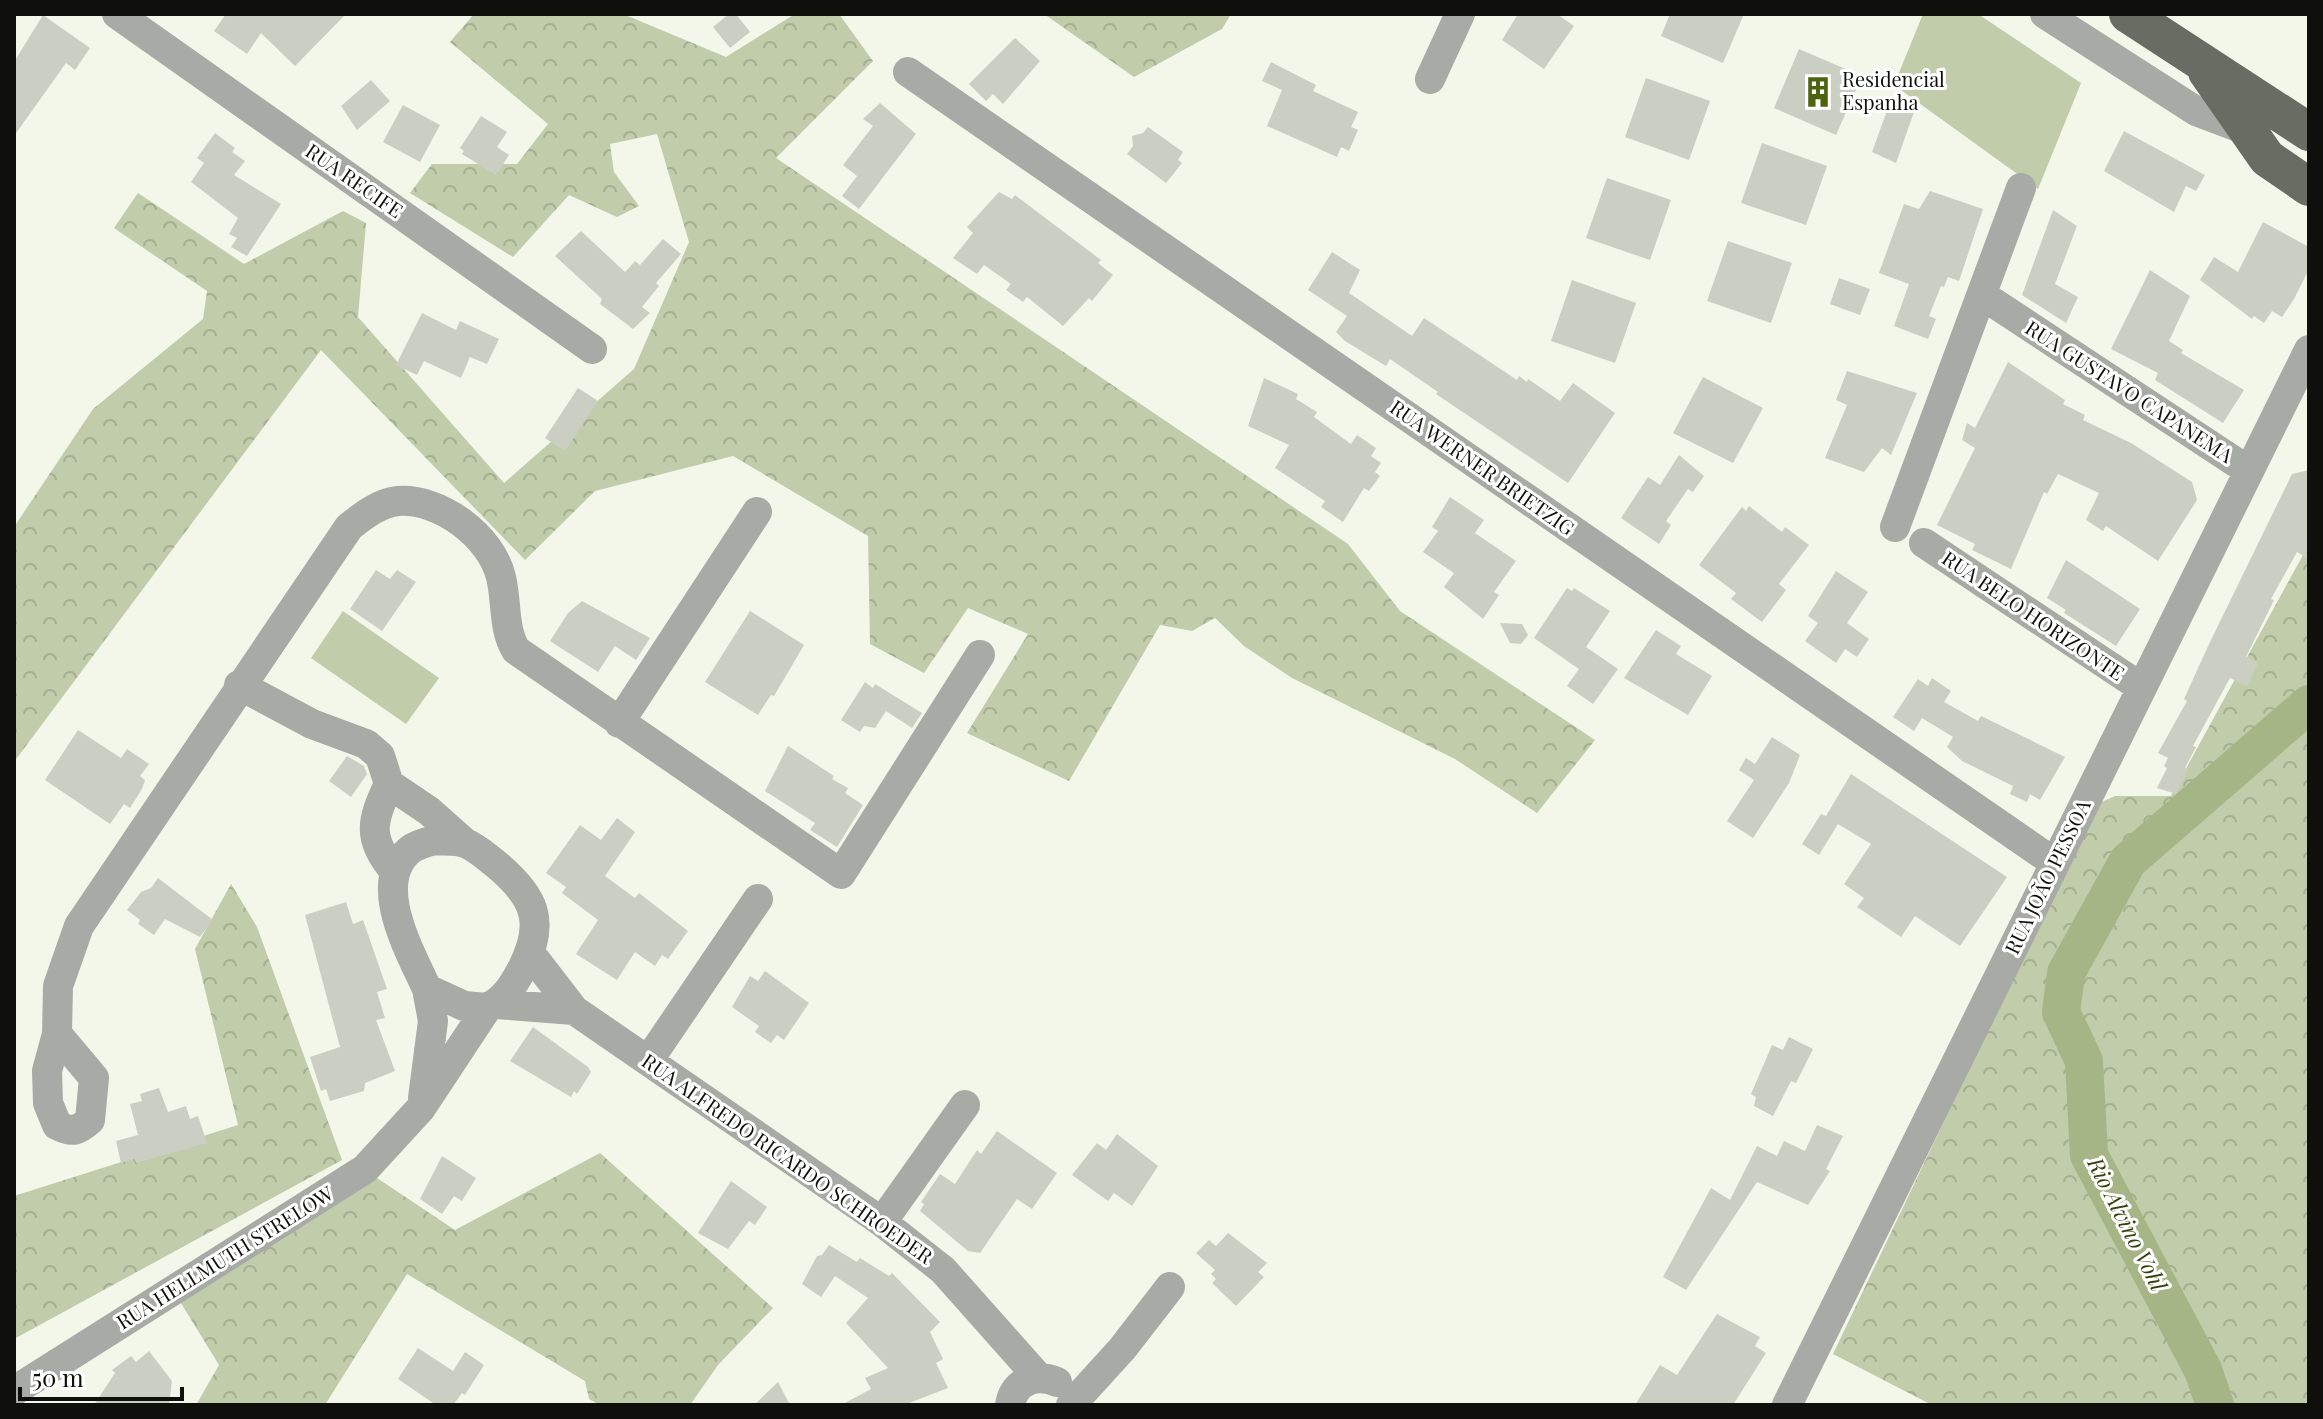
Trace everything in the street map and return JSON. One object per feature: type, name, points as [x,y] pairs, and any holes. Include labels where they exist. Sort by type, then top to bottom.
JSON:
[{"type":"main road","points":[[2128,14],[2300,126]]},
{"type":"main road","points":[[2199,60],[2267,158],[2309,187]]},
{"type":"main road","points":[[2246,130],[2300,126]]},
{"type":"street","name":"RUA RECIFE","points":[[117,14],[592,349]]},
{"type":"street","points":[[1430,79],[1460,14]]},
{"type":"street","points":[[2045,14],[2196,111],[2246,130]]},
{"type":"street","name":"RUA WERNER BRIETZIG","points":[[908,72],[2055,863]]},
{"type":"street","points":[[1895,527],[2021,188]]},
{"type":"street","name":"RUA GUSTAVO CAPANEMA","points":[[1982,295],[2249,471]]},
{"type":"street","name":"RUA JOÃO PESSOA","points":[[1787,1405],[2309,350]]},
{"type":"street","points":[[57,1034],[94,1078],[48,1103],[47,1071],[57,1034],[58,986],[79,926],[239,685],[349,527],[369,511],[396,501],[424,503],[453,518],[481,540],[493,557],[501,577],[510,640],[516,650],[841,874],[980,655]]},
{"type":"street","points":[[619,723],[757,512]]},
{"type":"street","name":"RUA BELO HORIZONTE","points":[[1924,543],[2142,688]]},
{"type":"street","points":[[239,685],[312,724],[366,744],[380,756],[389,784],[429,811],[521,885],[535,915],[535,940],[510,991],[491,1006]]},
{"type":"street","points":[[389,784],[376,811],[374,836],[380,854],[395,872]]},
{"type":"street","points":[[421,1108],[433,1021],[427,989],[405,940],[394,898],[395,872],[411,849],[434,840],[465,843]]},
{"type":"street","points":[[648,1061],[758,899]]},
{"type":"street","name":"RUA ALFREDO RICARDO SCHROEDER","points":[[530,953],[574,1010],[882,1222],[943,1270],[988,1322],[1021,1392],[1063,1387],[1071,1405]]},
{"type":"street","points":[[427,989],[464,1006],[574,1010]]},
{"type":"street","name":"RUA HELLMUTH STRELOW","points":[[14,1391],[365,1169],[421,1108],[491,1006]]},
{"type":"street","points":[[882,1222],[965,1105]]},
{"type":"street","points":[[1071,1405],[1122,1349],[1170,1287]]},
{"type":"street","points":[[1021,1392],[1122,1349]]},
{"type":"green space","points":[[474,14],[623,14],[726,57],[795,14],[839,14],[873,61],[776,158],[1348,544],[1400,611],[1595,740],[1537,813],[1455,759],[1292,678],[1244,646],[1215,618],[1192,631],[1160,625],[1069,781],[967,733],[1028,634],[968,608],[924,673],[870,644],[868,536],[733,456],[595,491],[525,560],[321,350],[14,762],[14,527],[93,409],[203,319],[207,291],[114,228],[138,193],[244,264],[343,211],[366,223],[358,317],[504,483],[634,369],[689,242],[657,134],[610,144],[614,172],[639,206],[617,217],[569,195],[513,257],[410,193],[432,164],[517,164],[548,124],[450,42]]},
{"type":"green space","points":[[1044,14],[1231,14],[1222,29],[1134,77]]},
{"type":"green space","points":[[1923,14],[1978,14],[2081,83],[2038,189],[1894,85]]},
{"type":"green space","points":[[2309,544],[2309,1405],[1932,1405],[1833,1354],[2095,805],[2115,796],[2171,796]]},
{"type":"green space","points":[[343,611],[439,678],[406,724],[311,658]]},
{"type":"green space","points":[[231,884],[257,927],[342,1160],[14,1339],[14,1196],[238,1125],[195,949]]},
{"type":"green space","points":[[600,1153],[773,1308],[718,1365],[690,1405],[600,1405],[589,1399],[585,1381],[407,1274],[325,1405],[196,1405],[219,1365],[176,1295],[377,1178],[455,1230]]},
{"type":"building","points":[[226,14],[346,14],[295,66],[261,33],[247,54],[214,31]]},
{"type":"building","points":[[729,14],[736,14],[750,32],[730,48],[713,27]]},
{"type":"building","points":[[1518,14],[1557,14],[1574,26],[1544,69],[1502,40]]},
{"type":"building","points":[[1670,14],[1744,14],[1723,63],[1661,36]]},
{"type":"building","points":[[43,15],[90,48],[75,70],[66,63],[14,136],[14,62]]},
{"type":"building","points":[[1015,38],[1040,61],[1003,104],[993,94],[986,101],[969,84]]},
{"type":"building","name":"Residencial Espanha","points":[[1799,49],[1862,76],[1836,135],[1774,108]]},
{"type":"building","points":[[1271,62],[1316,85],[1313,91],[1358,112],[1351,127],[1358,130],[1349,151],[1341,147],[1337,157],[1267,126],[1282,90],[1262,81]]},
{"type":"building","points":[[1646,78],[1710,101],[1689,160],[1625,137]]},
{"type":"building","points":[[371,80],[390,101],[357,130],[341,106]]},
{"type":"building","points":[[1892,97],[1914,112],[1896,163],[1872,152]]},
{"type":"building","points":[[880,103],[916,134],[859,209],[842,196],[857,176],[843,165],[873,126],[863,119]]},
{"type":"building","points":[[403,105],[440,125],[420,162],[383,142]]},
{"type":"building","points":[[481,116],[507,132],[497,147],[509,155],[496,175],[462,154],[464,151],[460,148]]},
{"type":"building","points":[[1148,127],[1183,152],[1178,160],[1182,163],[1166,183],[1127,154],[1133,146],[1132,136],[1143,133]]},
{"type":"building","points":[[2124,131],[2205,175],[2196,191],[2186,186],[2174,212],[2104,171]]},
{"type":"building","points":[[215,133],[235,148],[232,152],[245,161],[234,175],[281,204],[247,256],[231,247],[237,238],[229,234],[238,218],[191,182],[204,163],[197,158]]},
{"type":"building","name":"Residencial Espanha","points":[[1762,143],[1827,166],[1806,225],[1741,203]]},
{"type":"building","points":[[1607,178],[1671,200],[1650,260],[1586,238]]},
{"type":"building","points":[[1930,191],[1983,209],[1959,281],[1948,277],[1944,287],[1941,286],[1929,316],[1936,319],[1928,339],[1894,326],[1909,284],[1879,273],[1904,204],[1919,209]]},
{"type":"building","points":[[999,192],[1012,199],[1015,195],[1101,260],[1098,263],[1113,275],[1092,301],[1089,298],[1063,326],[1027,297],[1023,302],[1006,290],[1011,284],[984,265],[977,274],[953,258],[973,233],[967,227]]},
{"type":"building","points":[[2053,210],[2077,226],[2055,284],[2078,297],[2066,323],[2022,295]]},
{"type":"building","points":[[2263,222],[2309,247],[2309,269],[2294,299],[2282,317],[2272,311],[2264,323],[2254,316],[2252,319],[2200,280],[2214,257],[2238,272]]},
{"type":"building","points":[[581,231],[625,272],[635,261],[640,265],[663,239],[681,254],[656,283],[659,286],[642,307],[650,313],[633,329],[600,304],[602,299],[555,256]]},
{"type":"building","points":[[1728,241],[1792,263],[1771,323],[1707,301]]},
{"type":"building","points":[[1332,252],[1360,270],[1349,293],[1412,336],[1424,318],[1517,380],[1519,376],[1527,382],[1528,379],[1560,401],[1573,383],[1615,413],[1568,483],[1436,394],[1438,392],[1390,359],[1386,366],[1345,341],[1336,332],[1347,316],[1308,290]]},
{"type":"building","points":[[2150,270],[2190,296],[2169,341],[2183,350],[2181,353],[2244,390],[2223,423],[2155,380],[2158,373],[2111,349]]},
{"type":"building","points":[[1839,278],[1870,289],[1860,315],[1830,304]]},
{"type":"building","points":[[1572,280],[1636,303],[1615,363],[1551,341]]},
{"type":"building","points":[[422,313],[456,330],[460,321],[499,339],[487,364],[470,357],[461,378],[424,361],[417,375],[396,365]]},
{"type":"building","points":[[2008,362],[2065,400],[2063,404],[2085,415],[2083,420],[2131,443],[2192,482],[2197,500],[2158,561],[2106,526],[2103,531],[2086,520],[2099,493],[2058,474],[2047,494],[2044,492],[2011,569],[1972,550],[1975,544],[1937,525],[1975,448],[1962,440],[1967,423],[1975,428]]},
{"type":"building","points":[[1847,371],[1917,393],[1891,455],[1882,448],[1864,472],[1825,458],[1847,405],[1836,400]]},
{"type":"building","points":[[1703,377],[1763,408],[1733,463],[1673,433]]},
{"type":"building","points":[[1264,378],[1298,394],[1296,399],[1317,412],[1314,417],[1351,444],[1357,435],[1376,448],[1371,456],[1381,463],[1375,472],[1380,476],[1369,491],[1364,488],[1343,522],[1321,507],[1325,501],[1275,468],[1289,445],[1248,426]]},
{"type":"building","points":[[578,388],[598,401],[565,451],[545,438]]},
{"type":"building","points":[[1679,455],[1704,476],[1693,492],[1688,489],[1666,521],[1671,525],[1659,544],[1621,518],[1648,477],[1660,485]]},
{"type":"building","points":[[2309,470],[2309,559],[2297,552],[2271,599],[2274,600],[2246,657],[2258,663],[2247,686],[2230,678],[2193,746],[2196,747],[2185,768],[2188,770],[2176,794],[2157,788],[2167,768],[2164,766],[2168,758],[2158,753],[2187,701],[2184,699],[2210,642],[2292,474]]},
{"type":"building","points":[[1450,497],[1484,520],[1475,533],[1516,561],[1494,592],[1499,595],[1483,619],[1444,587],[1454,573],[1423,552],[1438,531],[1432,527]]},
{"type":"building","points":[[1749,506],[1782,532],[1785,527],[1809,545],[1779,584],[1786,590],[1762,622],[1731,599],[1736,593],[1699,565],[1742,507],[1746,511]]},
{"type":"building","points":[[2066,560],[2140,609],[2116,646],[2064,613],[2066,610],[2047,598]]},
{"type":"building","points":[[376,570],[390,579],[397,570],[416,582],[382,631],[350,609]]},
{"type":"building","points":[[1836,571],[1868,592],[1847,623],[1869,639],[1857,657],[1845,649],[1836,663],[1805,641],[1818,623],[1808,616]]},
{"type":"building","points":[[1567,588],[1572,591],[1574,588],[1610,611],[1586,647],[1618,669],[1593,704],[1567,686],[1579,669],[1534,638]]},
{"type":"building","points":[[582,601],[650,638],[636,660],[615,646],[598,672],[550,641],[568,613]]},
{"type":"building","points":[[750,611],[804,645],[774,696],[771,695],[758,715],[705,682]]},
{"type":"building","points":[[1500,623],[1522,624],[1528,635],[1521,644],[1510,643]]},
{"type":"building","points":[[1656,630],[1681,646],[1676,654],[1712,676],[1688,715],[1624,678]]},
{"type":"building","points":[[1932,678],[1951,691],[1944,702],[1978,721],[1981,716],[2065,757],[2040,800],[2030,794],[2027,802],[2010,794],[2013,786],[1962,761],[1947,747],[1953,737],[1922,718],[1914,731],[1893,717],[1918,679],[1928,686]]},
{"type":"building","points":[[865,682],[873,688],[875,684],[922,713],[912,728],[886,711],[875,728],[864,726],[860,732],[841,720]]},
{"type":"building","points":[[78,730],[121,758],[127,749],[149,764],[140,776],[145,780],[130,808],[124,804],[110,824],[45,780]]},
{"type":"building","points":[[1772,737],[1800,755],[1789,783],[1753,838],[1727,821],[1754,780],[1739,770],[1746,758],[1755,764]]},
{"type":"building","points":[[788,746],[834,776],[832,779],[848,788],[845,793],[863,805],[837,847],[810,830],[815,823],[765,791]]},
{"type":"building","points":[[347,756],[364,766],[367,774],[351,797],[329,781]]},
{"type":"building","points":[[1851,774],[2007,877],[1960,946],[1915,916],[1901,937],[1857,907],[1864,898],[1844,884],[1871,844],[1838,824],[1819,855],[1802,844],[1821,814],[1826,816]]},
{"type":"building","points":[[617,818],[635,832],[605,876],[635,898],[639,893],[688,931],[668,959],[662,955],[655,966],[635,952],[617,980],[576,954],[598,920],[562,893],[566,887],[546,873],[580,825],[601,840]]},
{"type":"building","points":[[158,878],[213,920],[200,937],[165,919],[154,935],[138,924],[140,920],[127,910],[141,892],[151,888]]},
{"type":"building","points":[[346,902],[353,924],[363,920],[387,989],[377,992],[385,1018],[376,1020],[395,1071],[365,1083],[364,1091],[330,1101],[326,1089],[321,1091],[310,1057],[340,1047],[305,915]]},
{"type":"building","points":[[765,971],[809,1003],[784,1040],[777,1035],[771,1043],[755,1032],[759,1026],[732,1007],[750,976],[758,981]]},
{"type":"building","points":[[533,1027],[588,1067],[591,1072],[577,1094],[574,1091],[571,1097],[510,1061]]},
{"type":"building","points":[[1789,1037],[1813,1049],[1796,1083],[1791,1081],[1773,1116],[1754,1106],[1756,1097],[1751,1094],[1772,1045],[1783,1050]]},
{"type":"building","points":[[159,1088],[168,1112],[186,1106],[190,1119],[198,1116],[207,1143],[136,1163],[135,1159],[121,1163],[116,1141],[138,1135],[130,1104],[142,1101],[140,1094]]},
{"type":"building","points":[[1817,1125],[1843,1136],[1826,1169],[1830,1171],[1808,1205],[1757,1182],[1686,1290],[1663,1277],[1711,1188],[1730,1200],[1757,1146],[1777,1156],[1784,1141],[1805,1151]]},
{"type":"building","points":[[997,1131],[1057,1173],[1032,1209],[1017,1199],[980,1253],[968,1251],[920,1211],[924,1204],[921,1202],[940,1174],[955,1184],[977,1150],[981,1154]]},
{"type":"building","points":[[1117,1134],[1158,1166],[1132,1206],[1114,1193],[1108,1201],[1072,1175],[1097,1143],[1106,1150]]},
{"type":"building","points":[[442,1156],[476,1178],[462,1201],[454,1196],[442,1214],[420,1199]]},
{"type":"building","points":[[731,1181],[767,1207],[755,1225],[749,1221],[728,1249],[698,1233]]},
{"type":"building","points":[[1228,1233],[1267,1263],[1258,1272],[1264,1277],[1236,1306],[1212,1283],[1216,1279],[1211,1274],[1215,1270],[1196,1253],[1209,1240],[1216,1246]]},
{"type":"building","points":[[829,1245],[857,1262],[860,1258],[889,1276],[892,1273],[940,1322],[930,1332],[943,1359],[936,1363],[948,1388],[904,1405],[841,1405],[871,1389],[865,1378],[888,1368],[846,1323],[868,1298],[835,1276],[821,1297],[802,1284],[817,1256],[822,1255]]},
{"type":"building","points":[[1717,1314],[1760,1337],[1755,1346],[1766,1353],[1733,1405],[1635,1405],[1660,1365],[1677,1375]]},
{"type":"building","points":[[418,1348],[453,1371],[465,1352],[484,1365],[465,1395],[462,1393],[453,1405],[436,1405],[398,1379]]},
{"type":"building","points":[[149,1351],[172,1381],[169,1405],[94,1405],[115,1373],[112,1370],[131,1356],[136,1362]]},
{"type":"building","points":[[778,1382],[790,1405],[754,1405]]},
{"type":"waterway","name":"Rio Alvino Vohl","points":[[2215,1405],[2203,1370],[2089,1155],[2084,1061],[2061,1012],[2066,973],[2128,861],[2309,704]]},
{"type":"place","name":"Residencial Espanha","points":[[1818,92]]}]
